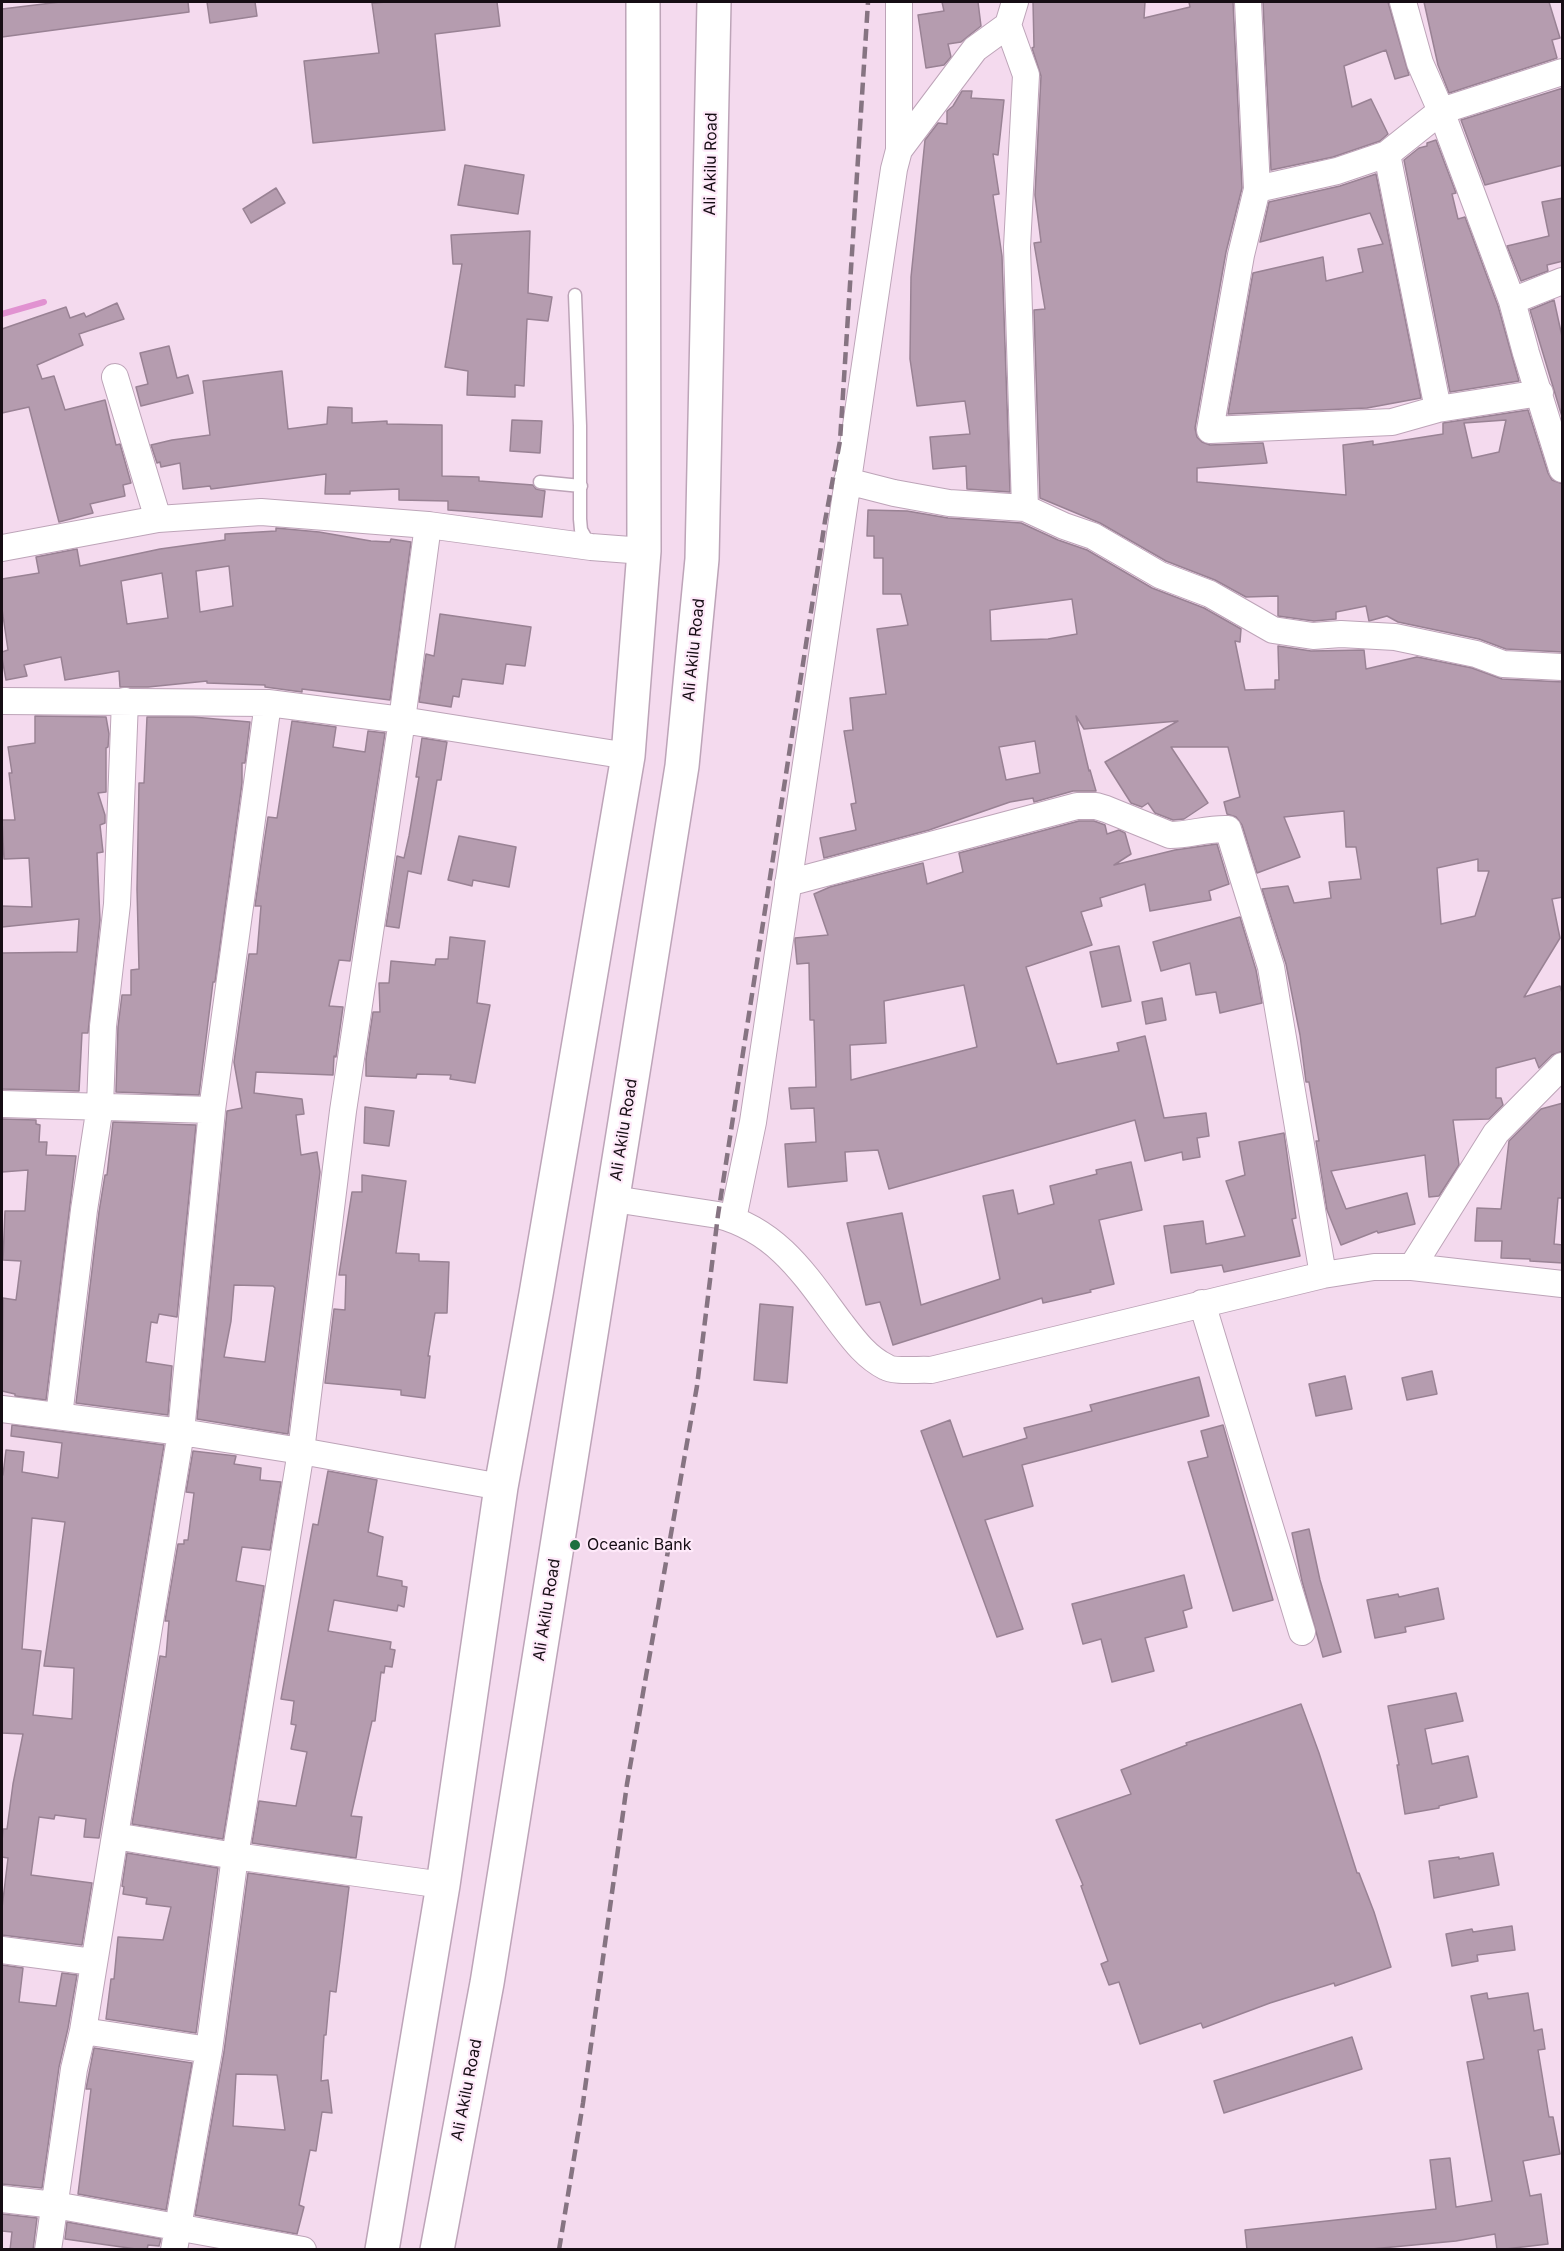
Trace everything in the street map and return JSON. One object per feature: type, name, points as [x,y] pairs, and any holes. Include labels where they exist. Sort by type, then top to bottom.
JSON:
[{"type":"main road","points":[[382,2250],[443,1885],[501,1487],[628,756],[644,551],[643,2]]},
{"type":"main road","name":"Ali Akilu Road","points":[[437,2250],[487,1983],[682,766],[702,559],[707,416],[714,2]]},
{"type":"street","points":[[733,1219],[753,1122],[894,168],[899,150],[899,2]]},
{"type":"street","points":[[1248,2],[1257,189],[1240,255],[1210,430],[1392,422],[1438,409],[1540,393]]},
{"type":"street","points":[[1402,2],[1420,63],[1441,111],[1512,301],[1563,469]]},
{"type":"street","points":[[899,150],[975,49],[1011,13]]},
{"type":"street","points":[[1011,13],[1026,75],[1017,247],[1025,508]]},
{"type":"street","points":[[1257,189],[1337,171],[1387,154],[1441,111],[1563,72]]},
{"type":"street","points":[[1387,154],[1438,409]]},
{"type":"street","points":[[1512,301],[1563,281]]},
{"type":"street","points":[[115,377],[158,519]]},
{"type":"street","points":[[848,481],[894,493],[949,503],[1025,508],[1093,536],[1160,575],[1210,594],[1273,630],[1313,636],[1341,634],[1395,637],[1476,654],[1503,664],[1563,667]]},
{"type":"street","points":[[2,548],[158,519],[261,512],[428,525],[591,547],[644,551]]},
{"type":"street","points":[[176,2238],[209,2050],[235,1856],[301,1451],[344,1111],[402,720],[428,525]]},
{"type":"street","points":[[2,701],[268,703],[402,720],[628,756]]},
{"type":"street","points":[[59,1416],[84,1210],[100,1106],[103,1026],[117,903],[126,701]]},
{"type":"street","points":[[48,2250],[74,2070],[83,2031],[181,1432],[212,1110],[268,703]]},
{"type":"street","points":[[788,883],[1077,806],[1096,806],[1106,809],[1170,835],[1181,835],[1212,828],[1227,829],[1270,967],[1323,1275]]},
{"type":"street","points":[[1412,1268],[1496,1133],[1563,1066]]},
{"type":"street","points":[[2,1104],[212,1110]]},
{"type":"street","points":[[614,1199],[733,1219],[771,1238],[790,1257],[860,1348],[887,1368],[932,1370],[1202,1303],[1323,1275],[1374,1267],[1412,1268],[1563,1284]]},
{"type":"street","points":[[1202,1303],[1302,1632]]},
{"type":"street","points":[[2,1409],[181,1432],[501,1487]]},
{"type":"street","points":[[115,1836],[235,1856],[443,1885]]},
{"type":"street","points":[[2,1950],[93,1962]]},
{"type":"street","points":[[83,2031],[209,2050]]},
{"type":"street","points":[[2,2199],[55,2205],[176,2238],[303,2250]]},
{"type":"lane","points":[[575,295],[581,530],[591,547]]},
{"type":"lane","points":[[540,482],[581,486]]},
{"type":"building","points":[[60,2],[188,2],[189,12],[2,37],[2,9]]},
{"type":"building","points":[[207,2],[255,2],[257,16],[210,23]]},
{"type":"building","points":[[497,2],[500,26],[435,34],[445,130],[313,143],[304,61],[379,53],[372,3]]},
{"type":"building","points":[[942,2],[978,2],[981,26],[961,42],[948,44],[951,57],[944,65],[926,68],[918,15],[944,11]]},
{"type":"building","points":[[1033,2],[1145,2],[1144,18],[1190,7],[1189,2],[1233,2],[1242,188],[1226,252],[1195,428],[1197,437],[1210,445],[1263,443],[1267,463],[1197,468],[1197,482],[1346,495],[1343,445],[1373,441],[1373,445],[1443,434],[1443,423],[1528,410],[1548,473],[1552,480],[1563,484],[1563,652],[1506,649],[1479,639],[1398,622],[1387,616],[1369,621],[1366,606],[1336,612],[1336,619],[1314,621],[1278,616],[1278,596],[1246,597],[1215,580],[1166,561],[1100,523],[1040,498],[1034,310],[1045,309],[1034,243],[1041,242],[1035,195],[1041,76],[1032,48],[1034,47]],"holes":[[[1506,420],[1499,452],[1472,458],[1464,423]]]},
{"type":"building","points":[[1263,2],[1388,2],[1409,75],[1395,79],[1386,50],[1344,66],[1352,107],[1371,99],[1388,134],[1380,141],[1333,157],[1271,170]]},
{"type":"building","points":[[1424,2],[1549,2],[1560,38],[1552,40],[1557,58],[1449,93],[1438,65]]},
{"type":"building","points":[[1563,88],[1563,165],[1485,185],[1461,120]]},
{"type":"building","points":[[962,91],[972,91],[971,98],[1004,100],[998,155],[993,154],[999,194],[993,195],[1002,256],[1010,492],[967,489],[966,466],[933,469],[930,437],[970,434],[965,401],[917,406],[910,359],[911,277],[925,140],[938,123],[947,124],[947,111]]},
{"type":"building","points":[[1436,140],[1456,193],[1452,194],[1458,219],[1465,217],[1498,306],[1519,381],[1450,392],[1404,160],[1419,148],[1427,146],[1427,143]]},
{"type":"building","points":[[465,165],[524,175],[518,214],[458,205]]},
{"type":"building","points":[[1376,174],[1421,398],[1367,408],[1228,414],[1253,273],[1323,257],[1326,281],[1363,272],[1358,249],[1383,244],[1370,213],[1260,242],[1269,202],[1340,186]]},
{"type":"building","points":[[276,188],[285,203],[251,223],[243,209]]},
{"type":"building","points":[[1563,198],[1563,261],[1547,265],[1548,271],[1521,281],[1507,246],[1549,236],[1542,202]]},
{"type":"building","points":[[530,231],[528,293],[552,297],[548,321],[527,319],[524,386],[515,385],[515,397],[467,395],[468,371],[445,367],[462,264],[453,264],[451,235]]},
{"type":"building","points":[[1554,300],[1563,341],[1563,420],[1530,310]]},
{"type":"building","points":[[117,303],[124,319],[79,334],[83,345],[37,365],[42,379],[54,376],[65,410],[105,400],[116,445],[120,444],[131,483],[123,485],[125,496],[90,504],[93,513],[59,522],[29,407],[2,413],[2,329],[66,307],[70,318],[84,313],[86,317]]},
{"type":"building","points":[[169,346],[177,378],[188,375],[193,393],[141,406],[136,387],[148,384],[140,353]]},
{"type":"building","points":[[282,371],[288,429],[327,424],[328,407],[352,408],[352,423],[387,421],[387,424],[442,425],[442,476],[479,477],[479,481],[533,485],[536,489],[545,491],[542,517],[448,510],[448,501],[399,500],[399,489],[325,494],[326,474],[211,489],[210,486],[183,489],[180,463],[161,467],[160,462],[157,463],[151,445],[210,435],[203,381]]},
{"type":"building","points":[[512,420],[542,421],[540,453],[510,451]]},
{"type":"building","points":[[868,510],[907,511],[948,518],[1021,523],[1087,550],[1152,588],[1204,608],[1241,629],[1240,642],[1235,641],[1245,690],[1275,689],[1275,680],[1279,680],[1278,646],[1311,651],[1364,650],[1366,669],[1417,657],[1472,668],[1502,679],[1563,682],[1563,897],[1552,899],[1560,938],[1524,997],[1560,986],[1563,996],[1563,1051],[1552,1055],[1539,1068],[1535,1058],[1496,1068],[1496,1098],[1501,1098],[1503,1105],[1489,1119],[1453,1120],[1459,1165],[1439,1196],[1429,1197],[1425,1155],[1331,1171],[1346,1209],[1407,1193],[1415,1224],[1378,1233],[1377,1231],[1341,1245],[1327,1210],[1316,1141],[1319,1141],[1309,1082],[1306,1082],[1300,1035],[1286,964],[1262,889],[1288,886],[1294,903],[1331,898],[1329,882],[1361,879],[1356,847],[1346,847],[1344,811],[1284,817],[1300,857],[1257,873],[1242,825],[1236,817],[1227,814],[1224,802],[1240,797],[1228,747],[1171,747],[1208,803],[1184,819],[1173,820],[1155,813],[1148,803],[1142,807],[1131,803],[1105,762],[1178,721],[1084,729],[1076,716],[1096,791],[1073,791],[1034,802],[1033,798],[1010,802],[929,830],[824,858],[820,838],[856,830],[851,804],[856,803],[844,731],[853,730],[850,698],[886,694],[877,629],[908,625],[901,594],[883,594],[883,558],[874,558],[874,536],[867,536]],"holes":[[[1072,599],[1077,634],[1048,639],[991,641],[990,610]],[[1035,741],[1040,773],[1006,780],[999,747]],[[1478,859],[1478,871],[1489,871],[1475,916],[1441,924],[1437,868]]]},
{"type":"building","points":[[276,528],[319,532],[371,541],[390,542],[391,539],[411,542],[390,700],[302,689],[302,692],[265,687],[265,685],[207,683],[207,681],[148,687],[120,687],[119,671],[65,680],[61,657],[24,665],[27,676],[6,680],[2,652],[8,650],[2,609],[2,579],[39,573],[36,557],[77,549],[80,566],[160,549],[225,540],[225,534],[276,531]],"holes":[[[229,566],[233,606],[200,612],[196,571]],[[162,573],[168,618],[127,624],[121,581]]]},
{"type":"building","points":[[440,614],[531,627],[525,666],[506,664],[503,684],[462,679],[459,697],[453,696],[451,707],[419,702],[426,654],[434,656]]},
{"type":"building","points":[[35,716],[106,717],[109,734],[106,748],[106,792],[98,793],[105,815],[105,823],[100,825],[103,852],[97,853],[100,920],[88,1033],[82,1033],[79,1091],[2,1089],[2,953],[77,952],[79,919],[2,927],[2,906],[32,907],[29,858],[4,859],[2,820],[15,820],[8,747],[35,743]]},
{"type":"building","points":[[147,717],[193,717],[250,722],[245,763],[242,763],[242,783],[199,1095],[116,1092],[118,1027],[122,995],[131,995],[131,970],[139,969],[137,889],[139,783],[144,783]]},
{"type":"building","points":[[292,721],[336,727],[333,747],[365,752],[368,731],[385,733],[350,961],[339,960],[329,1006],[343,1007],[333,1075],[256,1072],[254,1093],[302,1099],[304,1114],[296,1115],[301,1155],[317,1152],[320,1172],[288,1434],[197,1419],[227,1111],[242,1108],[234,1062],[249,954],[257,954],[261,906],[255,906],[268,817],[277,818]],"holes":[[[234,1285],[273,1286],[275,1288],[265,1362],[224,1357],[231,1321]]]},
{"type":"building","points":[[422,738],[447,742],[441,780],[437,780],[421,874],[408,871],[399,928],[386,926],[397,856],[404,858],[409,836],[419,777],[416,777]]},
{"type":"building","points":[[1079,821],[1094,821],[1105,825],[1107,834],[1119,830],[1125,833],[1131,854],[1114,865],[1175,850],[1217,844],[1229,884],[1209,891],[1211,900],[1150,911],[1145,884],[1100,898],[1102,906],[1081,912],[1092,945],[1026,967],[1057,1064],[1119,1051],[1117,1043],[1145,1036],[1164,1118],[1206,1113],[1209,1136],[1197,1138],[1200,1157],[1183,1160],[1182,1152],[1145,1161],[1135,1120],[889,1189],[878,1150],[845,1152],[847,1181],[788,1187],[785,1144],[816,1142],[814,1108],[791,1109],[789,1088],[816,1087],[814,1020],[810,1020],[809,963],[797,964],[795,942],[795,938],[828,935],[814,894],[830,887],[923,863],[927,884],[963,872],[959,853]],"holes":[[[964,985],[977,1047],[851,1080],[850,1045],[886,1043],[884,1001]]]},
{"type":"building","points":[[459,836],[516,847],[509,887],[473,880],[472,886],[448,880]]},
{"type":"building","points":[[1240,917],[1256,970],[1262,1003],[1220,1013],[1216,992],[1196,995],[1190,963],[1161,971],[1153,942]]},
{"type":"building","points":[[450,937],[485,941],[477,1003],[490,1005],[475,1083],[450,1079],[451,1075],[417,1074],[416,1078],[366,1076],[366,1059],[373,1012],[380,1012],[379,983],[389,983],[391,961],[435,965],[436,959],[448,959]]},
{"type":"building","points":[[1119,946],[1131,1001],[1102,1007],[1090,952]]},
{"type":"building","points":[[1162,998],[1166,1020],[1146,1024],[1142,1002]]},
{"type":"building","points":[[1563,1103],[1563,1187],[1562,1198],[1558,1198],[1554,1244],[1563,1245],[1563,1263],[1501,1258],[1502,1241],[1475,1241],[1477,1208],[1501,1209],[1509,1141],[1541,1109]]},
{"type":"building","points":[[365,1107],[394,1111],[389,1146],[364,1143]]},
{"type":"building","points":[[2,1119],[36,1120],[36,1124],[40,1125],[39,1142],[47,1142],[46,1155],[76,1156],[46,1400],[15,1396],[15,1394],[2,1391],[3,1298],[16,1300],[21,1261],[3,1260],[5,1211],[25,1211],[28,1170],[2,1172]]},
{"type":"building","points":[[113,1122],[196,1125],[177,1317],[159,1314],[157,1323],[151,1322],[146,1362],[172,1366],[168,1415],[76,1403],[99,1212],[105,1175],[107,1175]]},
{"type":"building","points":[[1284,1133],[1296,1218],[1292,1219],[1300,1256],[1224,1272],[1222,1265],[1171,1273],[1164,1226],[1203,1221],[1206,1244],[1245,1236],[1226,1181],[1245,1175],[1239,1142]]},
{"type":"building","points":[[1131,1162],[1142,1210],[1099,1220],[1114,1284],[1043,1303],[1042,1298],[893,1345],[880,1302],[866,1305],[847,1223],[902,1213],[921,1305],[1000,1279],[983,1196],[1013,1190],[1018,1214],[1054,1204],[1050,1186],[1097,1174],[1096,1170]]},
{"type":"building","points":[[362,1175],[406,1181],[396,1253],[419,1254],[419,1261],[449,1262],[447,1313],[435,1313],[428,1356],[430,1356],[425,1398],[401,1395],[401,1390],[325,1383],[334,1309],[345,1310],[346,1275],[339,1275],[352,1192],[362,1192]]},
{"type":"building","points":[[760,1304],[793,1307],[787,1383],[754,1380]]},
{"type":"building","points":[[1432,1371],[1437,1394],[1407,1400],[1402,1378]]},
{"type":"building","points":[[1345,1376],[1352,1409],[1316,1416],[1309,1384]]},
{"type":"building","points":[[1199,1377],[1209,1416],[1022,1465],[1033,1506],[985,1520],[1023,1629],[997,1637],[921,1431],[950,1420],[963,1457],[1027,1438],[1024,1428],[1092,1411],[1090,1405]]},
{"type":"building","points":[[12,1425],[164,1445],[99,1838],[84,1837],[86,1819],[55,1815],[54,1819],[39,1817],[31,1875],[92,1883],[82,1945],[2,1935],[2,1908],[8,1858],[2,1857],[3,1829],[7,1829],[23,1734],[2,1733],[2,1475],[6,1450],[24,1452],[22,1472],[58,1478],[62,1443],[11,1436]],"holes":[[[32,1518],[65,1522],[44,1666],[74,1668],[72,1719],[33,1715],[41,1651],[22,1649]]]},
{"type":"building","points":[[1223,1425],[1273,1600],[1233,1611],[1188,1462],[1208,1457],[1201,1431]]},
{"type":"building","points":[[193,1451],[236,1456],[234,1464],[261,1468],[260,1480],[281,1482],[270,1550],[242,1547],[236,1581],[264,1586],[223,1839],[132,1824],[160,1656],[166,1657],[169,1621],[165,1621],[178,1544],[184,1544],[184,1540],[188,1540],[194,1493],[186,1492]]},
{"type":"building","points":[[328,1471],[377,1480],[368,1532],[383,1537],[377,1576],[402,1581],[402,1586],[407,1587],[404,1607],[398,1605],[397,1611],[334,1600],[328,1631],[391,1642],[390,1649],[395,1650],[392,1667],[385,1666],[384,1673],[381,1672],[375,1721],[372,1721],[351,1816],[362,1817],[356,1858],[252,1843],[259,1801],[296,1806],[307,1752],[291,1749],[296,1725],[291,1724],[294,1701],[281,1699],[313,1524],[318,1525]]},
{"type":"building","points":[[1309,1529],[1320,1580],[1341,1652],[1323,1657],[1302,1581],[1292,1533]]},
{"type":"building","points":[[1184,1575],[1192,1608],[1183,1611],[1187,1627],[1145,1638],[1154,1671],[1112,1682],[1101,1639],[1083,1644],[1072,1604]]},
{"type":"building","points":[[1438,1588],[1444,1619],[1405,1627],[1406,1632],[1375,1638],[1367,1600],[1398,1594],[1399,1597]]},
{"type":"building","points":[[1456,1693],[1463,1721],[1425,1729],[1432,1764],[1468,1756],[1477,1797],[1439,1806],[1439,1808],[1405,1814],[1388,1706]]},
{"type":"building","points":[[1301,1704],[1391,1967],[1335,1986],[1334,1983],[1270,2003],[1203,2028],[1201,2023],[1140,2044],[1119,1982],[1109,1985],[1101,1964],[1108,1961],[1081,1886],[1083,1885],[1056,1820],[1131,1794],[1121,1770],[1187,1745],[1186,1743]]},
{"type":"building","points":[[127,1853],[218,1868],[196,2033],[106,2019],[111,1979],[114,1979],[118,1937],[163,1940],[171,1907],[146,1904],[147,1898],[123,1894]]},
{"type":"building","points":[[1493,1853],[1499,1885],[1434,1898],[1429,1861]]},
{"type":"building","points":[[248,1873],[349,1887],[336,1992],[330,1991],[326,2035],[324,2035],[321,2081],[328,2080],[332,2113],[322,2112],[316,2151],[310,2150],[299,2205],[304,2207],[297,2234],[195,2215],[224,2052]],"holes":[[[236,2074],[277,2075],[285,2130],[233,2126]]]},
{"type":"building","points":[[1512,1926],[1515,1950],[1477,1955],[1478,1961],[1452,1966],[1446,1934],[1472,1929],[1473,1932]]},
{"type":"building","points":[[2,1965],[23,1968],[19,2002],[56,2006],[62,1973],[77,1975],[59,2067],[42,2188],[2,2184]]},
{"type":"building","points":[[1487,1993],[1488,1999],[1528,1993],[1534,2031],[1542,2029],[1545,2049],[1538,2050],[1549,2117],[1553,2117],[1560,2154],[1523,2161],[1530,2196],[1541,2194],[1548,2244],[1497,2250],[1495,2234],[1456,2241],[1361,2250],[1247,2250],[1245,2230],[1436,2209],[1430,2160],[1450,2158],[1456,2207],[1492,2201],[1467,2062],[1484,2059],[1471,1996]]},
{"type":"building","points":[[1352,2037],[1362,2069],[1224,2113],[1214,2081]]},
{"type":"building","points":[[94,2048],[192,2063],[166,2210],[78,2194],[91,2089],[86,2089]]},
{"type":"building","points":[[2,2214],[37,2218],[33,2250],[10,2250],[12,2232],[2,2231]]},
{"type":"building","points":[[67,2222],[161,2239],[159,2246],[148,2245],[147,2250],[143,2250],[65,2239]]},
{"type":"waterway","points":[[2,314],[44,302]]},
{"type":"railway","points":[[559,2250],[583,2103],[627,1784],[697,1386],[718,1215],[825,521],[840,441],[868,2]]},
{"type":"place","name":"Oceanic Bank","points":[[575,1545]]}]
